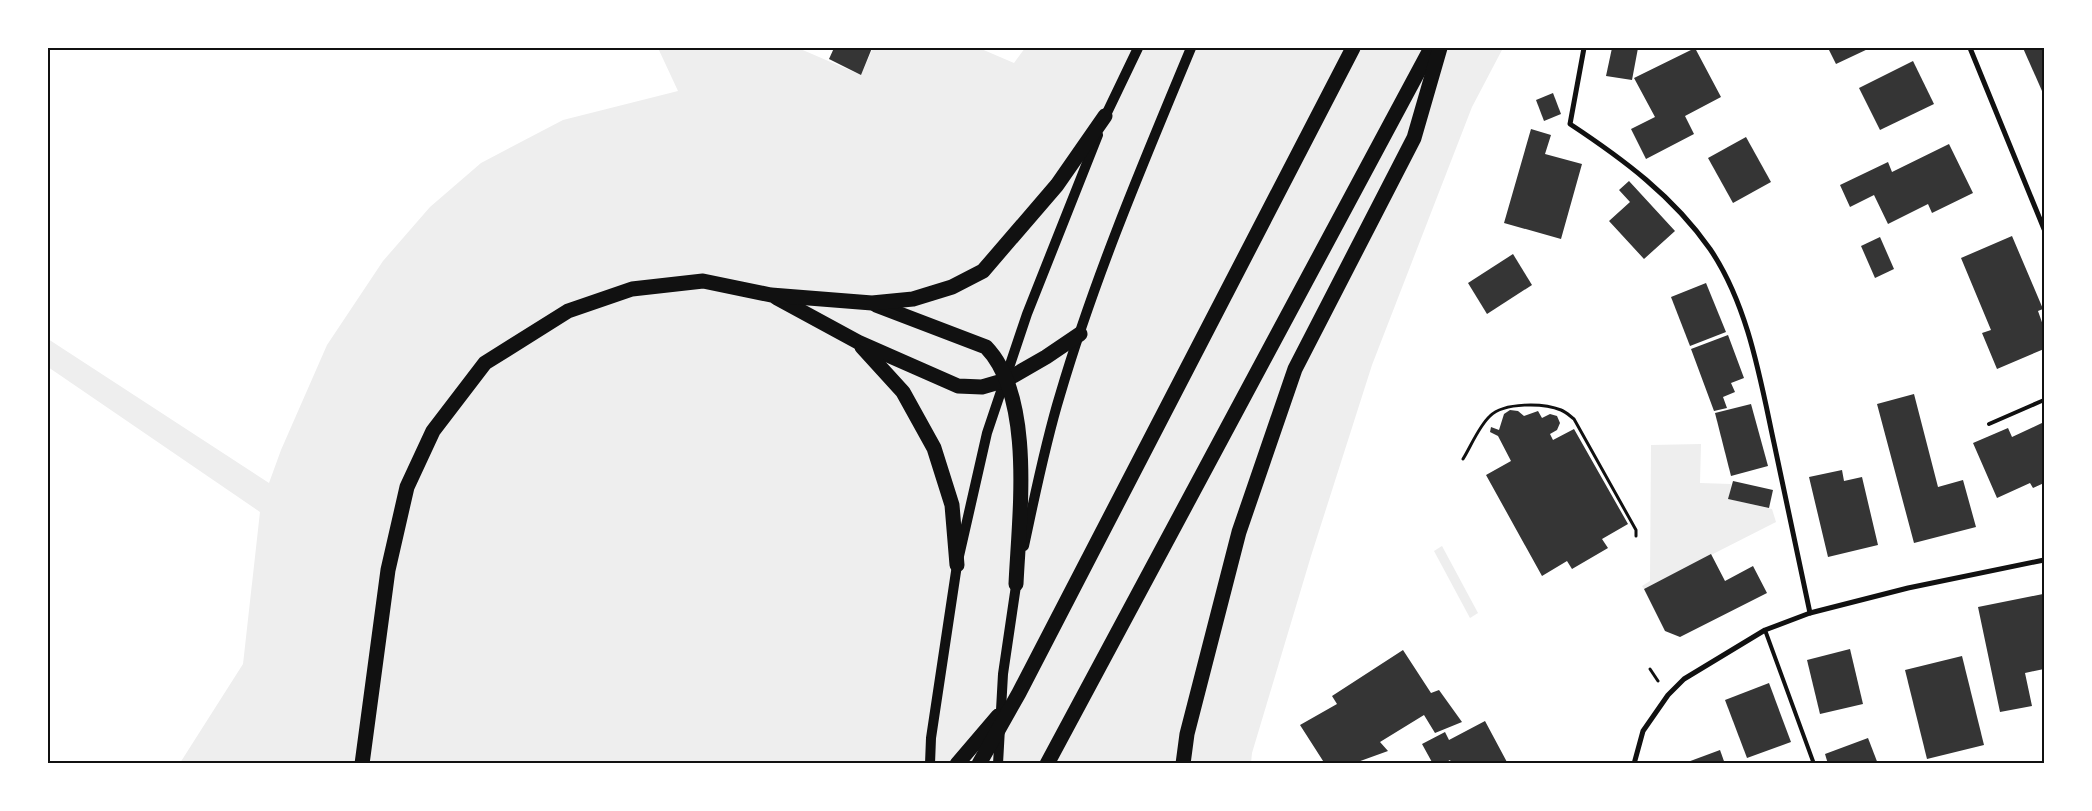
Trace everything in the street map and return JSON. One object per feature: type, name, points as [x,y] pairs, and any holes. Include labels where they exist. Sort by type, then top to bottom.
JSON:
[{"type":"highway","points":[[979,764],[1019,692],[1353,48]]},
{"type":"highway","points":[[1047,764],[1431,48]]},
{"type":"highway","points":[[1183,764],[1187,734],[1240,532],[1295,370],[1414,138],[1440,48]]},
{"type":"highway","points":[[362,764],[388,570],[407,487],[432,432],[485,363],[568,311],[632,289],[704,281],[771,294],[872,304],[913,300],[952,287],[983,270],[1057,185],[1105,116]]},
{"type":"highway","points":[[771,294],[858,342],[958,386],[982,387],[1006,380],[1046,357],[1080,334]]},
{"type":"highway","points":[[872,304],[986,347],[998,360],[1014,406],[1020,445],[1016,584]]},
{"type":"highway","points":[[858,342],[903,392],[934,448],[952,505],[957,565]]},
{"type":"highway","points":[[956,764],[1019,692]]},
{"type":"main road","points":[[930,764],[930,738],[957,565],[987,433],[1006,380],[1026,314],[1105,116],[1138,48]]},
{"type":"main road","points":[[998,764],[1003,674],[1016,584],[1045,447],[1080,334],[1144,161],[1191,48]]},
{"type":"street","points":[[1584,48],[1570,124],[1636,170],[1676,206],[1711,250],[1734,294],[1758,366],[1810,613]]},
{"type":"street","points":[[1970,48],[2044,229]]},
{"type":"street","points":[[1634,764],[1643,730],[1668,695],[1684,679],[1765,630],[1810,613],[1908,588],[2044,560]]},
{"type":"lane","points":[[1989,424],[2044,400]]},
{"type":"lane","points":[[1765,630],[1814,764]]},
{"type":"path","points":[[1463,459],[1490,416],[1501,408],[1516,405],[1540,406],[1561,410],[1574,419],[1636,530],[1636,536]]},
{"type":"shaded area","points":[[658,48],[798,48],[861,75],[873,48],[979,48],[1014,63],[1025,48],[1503,48],[1472,107],[1372,365],[1311,556],[1252,753],[1251,763],[180,763],[243,664],[260,512],[48,367],[48,339],[269,483],[281,450],[327,345],[383,261],[430,207],[481,163],[563,120],[678,91]]},
{"type":"shaded area","points":[[1701,444],[1700,483],[1731,484],[1729,499],[1772,509],[1776,522],[1644,589],[1642,586],[1650,581],[1651,445]]},
{"type":"shaded area","points":[[1442,546],[1478,613],[1470,618],[1434,551]]},
{"type":"building","points":[[834,48],[872,48],[861,75],[829,59]]},
{"type":"building","points":[[1612,48],[1638,48],[1632,80],[1606,76]]},
{"type":"building","points":[[1695,48],[1721,97],[1685,116],[1694,134],[1646,159],[1631,129],[1655,117],[1634,78]]},
{"type":"building","points":[[1828,48],[1870,48],[1836,64]]},
{"type":"building","points":[[2023,48],[2044,48],[2044,90],[2042,91]]},
{"type":"building","points":[[1913,61],[1934,104],[1880,130],[1859,88]]},
{"type":"building","points":[[1553,93],[1561,114],[1544,121],[1536,100]]},
{"type":"building","points":[[1531,129],[1551,135],[1545,154],[1582,164],[1561,239],[1504,223]]},
{"type":"building","points":[[1746,137],[1771,182],[1733,203],[1708,158]]},
{"type":"building","points":[[1949,144],[1973,193],[1932,213],[1928,204],[1888,224],[1874,195],[1850,207],[1840,185],[1888,162],[1892,172]]},
{"type":"building","points":[[1629,181],[1675,231],[1644,259],[1609,221],[1630,202],[1619,190]]},
{"type":"building","points":[[2012,236],[2043,309],[2038,311],[2044,328],[2044,349],[1997,369],[1982,333],[1991,330],[1961,258]]},
{"type":"building","points":[[1880,237],[1894,269],[1875,278],[1861,246]]},
{"type":"building","points":[[1513,254],[1532,285],[1487,314],[1468,283]]},
{"type":"building","points":[[1706,283],[1726,332],[1690,346],[1671,297]]},
{"type":"building","points":[[1728,335],[1744,378],[1731,383],[1735,392],[1723,397],[1727,408],[1714,411],[1691,349]]},
{"type":"building","points":[[1914,394],[1938,487],[1963,480],[1976,527],[1914,543],[1877,404]]},
{"type":"building","points":[[1751,404],[1768,466],[1731,476],[1715,413]]},
{"type":"building","points":[[1510,410],[1518,411],[1524,416],[1538,411],[1542,418],[1550,414],[1557,416],[1560,423],[1557,430],[1550,434],[1553,440],[1574,429],[1628,524],[1602,539],[1608,548],[1572,569],[1567,561],[1542,576],[1486,475],[1511,461],[1498,436],[1490,432],[1491,427],[1499,430],[1504,414]]},
{"type":"building","points":[[2044,422],[2044,483],[2033,488],[2030,483],[1997,498],[1973,443],[2008,428],[2012,437]]},
{"type":"building","points":[[1842,470],[1844,481],[1862,477],[1878,545],[1828,557],[1809,477]]},
{"type":"building","points":[[1733,481],[1773,490],[1769,508],[1728,499]]},
{"type":"building","points":[[1711,554],[1725,581],[1753,566],[1767,593],[1680,637],[1665,631],[1644,589]]},
{"type":"building","points":[[2043,594],[2044,669],[2025,673],[2032,706],[2000,712],[1978,607]]},
{"type":"building","points":[[1850,649],[1863,704],[1820,714],[1807,660]]},
{"type":"building","points":[[1403,650],[1431,693],[1439,690],[1462,722],[1435,733],[1424,715],[1380,742],[1388,751],[1352,764],[1325,764],[1300,725],[1337,704],[1332,696]]},
{"type":"building","points":[[1962,656],[1984,745],[1927,759],[1905,670]]},
{"type":"building","points":[[1769,683],[1791,742],[1747,758],[1725,700]]},
{"type":"building","points":[[1485,721],[1508,764],[1452,764],[1450,760],[1443,764],[1433,764],[1422,744],[1445,732],[1449,740]]},
{"type":"building","points":[[1868,738],[1878,764],[1828,764],[1825,754]]},
{"type":"building","points":[[1720,750],[1725,764],[1685,764],[1685,763]]}]
